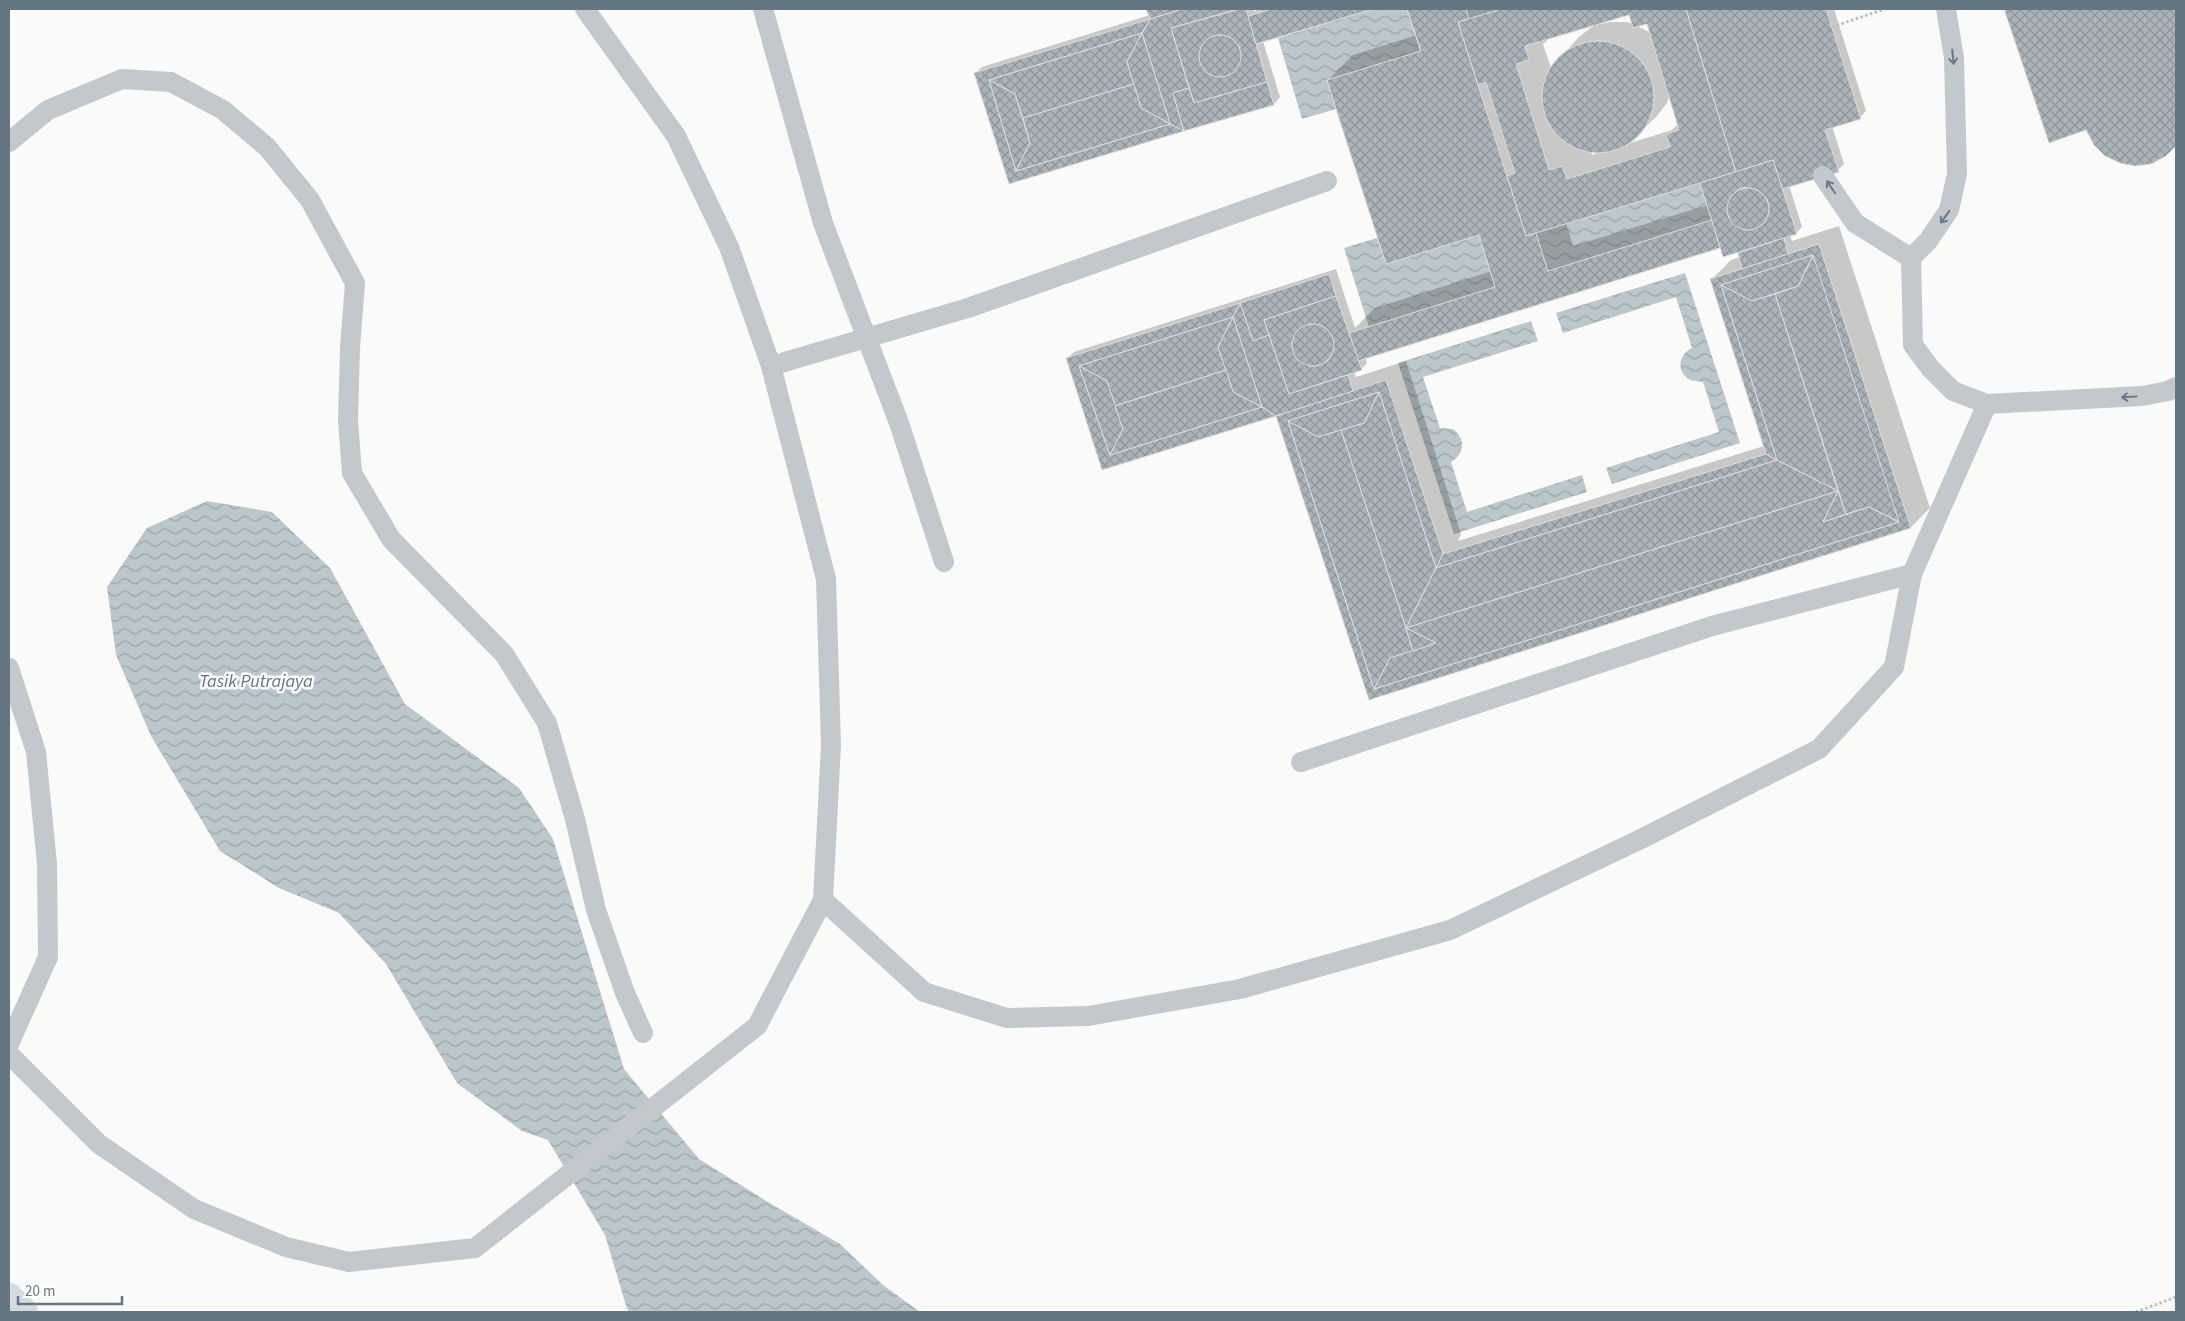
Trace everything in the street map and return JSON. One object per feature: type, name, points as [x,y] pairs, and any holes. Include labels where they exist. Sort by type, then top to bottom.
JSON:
[{"type":"main road","points":[[9,1297],[24,1312]]},
{"type":"lane","points":[[9,1054],[99,1144],[194,1209],[286,1247],[349,1262],[474,1248],[756,1026],[823,900],[831,744],[826,579],[772,366],[728,247],[676,136],[585,9]]},
{"type":"lane","points":[[763,9],[823,223],[899,423],[944,562]]},
{"type":"lane","points":[[1946,9],[1954,58],[1957,174],[1949,210],[1928,241],[1911,258],[1913,345],[1931,369],[1953,391],[1987,404],[2142,396],[2168,391],[2176,387]]},
{"type":"lane","points":[[9,142],[48,110],[122,79],[171,82],[223,110],[267,147],[310,200],[355,283],[350,348],[348,420],[352,473],[391,539],[504,654],[547,723],[575,819],[596,910],[625,993],[643,1033]]},
{"type":"lane","points":[[1823,176],[1855,223],[1911,258]]},
{"type":"lane","points":[[772,366],[968,308],[1327,181]]},
{"type":"lane","points":[[823,900],[924,992],[1007,1018],[1088,1016],[1240,989],[1450,930],[1639,840],[1819,750],[1894,667],[1912,574],[1987,404]]},
{"type":"lane","points":[[1301,762],[1712,626],[1912,574]]},
{"type":"lane","points":[[9,668],[36,752],[47,864],[48,957],[9,1044]]},
{"type":"path","points":[[1832,27],[1885,9]]},
{"type":"path","points":[[2136,1312],[2176,1297]]},
{"type":"water","points":[[1373,9],[1407,9],[1420,51],[1327,80],[1336,109],[1302,119],[1278,38]]},
{"type":"water","points":[[1466,9],[1501,9],[1469,19]]},
{"type":"water","points":[[1700,183],[1712,220],[1548,271],[1536,233]]},
{"type":"water","points":[[1479,235],[1495,287],[1369,327],[1344,248],[1377,238],[1386,264]]},
{"type":"water","points":[[1685,273],[1740,443],[1612,484],[1606,468],[1719,432],[1703,382],[1690,380],[1682,372],[1680,363],[1687,351],[1692,348],[1676,297],[1563,333],[1556,313]]},
{"type":"water","points":[[1531,321],[1538,341],[1423,377],[1440,428],[1453,429],[1462,442],[1459,455],[1451,462],[1467,512],[1582,475],[1587,492],[1454,534],[1398,363]]},
{"type":"water","name":"Tasik Putrajaya","points":[[207,501],[272,512],[330,568],[405,704],[519,788],[553,839],[624,1069],[699,1159],[840,1244],[883,1285],[920,1312],[630,1312],[627,1309],[605,1235],[548,1140],[522,1131],[457,1083],[386,964],[339,913],[279,888],[220,851],[151,736],[116,655],[107,587],[147,528]]},
{"type":"building","points":[[1146,9],[1183,9],[1150,19]]},
{"type":"building","points":[[1183,9],[1230,9],[1231,11],[1171,28],[1189,88],[1173,93],[1184,131],[1170,124],[1142,33],[1150,19]]},
{"type":"building","points":[[1246,9],[1267,82],[1194,103],[1171,28]],"holes":[[[1217,35],[1230,37],[1239,46],[1241,53],[1238,66],[1229,75],[1223,77],[1210,74],[1201,65],[1199,58],[1202,46],[1211,37]]]},
{"type":"building","points":[[1272,9],[1373,9],[1256,44],[1248,16]]},
{"type":"building","points":[[1407,9],[1466,9],[1469,19],[1458,22],[1526,236],[1536,233],[1548,271],[1712,220],[1720,248],[1358,361],[1349,333],[1495,287],[1479,235],[1386,264],[1336,109],[1327,80],[1421,51]]},
{"type":"building","points":[[1501,9],[1686,9],[1736,172],[1526,236],[1507,176],[1515,173],[1486,82],[1478,85],[1458,22]],"holes":[[[1629,15],[1633,28],[1647,24],[1679,130],[1666,134],[1670,147],[1567,179],[1562,166],[1549,170],[1516,64],[1529,60],[1525,46]]]},
{"type":"building","points":[[1686,9],[1826,9],[1861,119],[1825,130],[1839,172],[1782,189],[1773,160],[1736,172]]},
{"type":"building","points":[[2004,9],[2176,9],[2176,146],[2166,156],[2151,164],[2135,166],[2120,163],[2105,156],[2094,145],[2086,130],[2049,143]]},
{"type":"building","points":[[1150,19],[1142,33],[989,80],[1016,171],[1170,124],[1184,131],[1009,184],[974,73]]},
{"type":"building","points":[[1142,33],[1127,62],[1134,84],[1023,118],[1015,94],[989,80]]},
{"type":"building","points":[[1142,33],[1170,124],[1141,108],[1127,62]]},
{"type":"building","points":[[1216,35],[1224,35],[1235,41],[1241,56],[1235,71],[1224,77],[1216,77],[1205,71],[1199,60],[1199,52],[1205,41]]},
{"type":"building","points":[[1598,41],[1619,45],[1638,57],[1650,76],[1654,97],[1650,118],[1638,137],[1619,149],[1598,153],[1577,149],[1558,137],[1546,118],[1542,97],[1546,76],[1558,57],[1577,45]]},
{"type":"building","points":[[1598,41],[1619,45],[1638,57],[1650,76],[1654,97],[1650,118],[1638,137],[1619,149],[1598,153],[1577,149],[1558,137],[1546,118],[1542,97],[1546,76],[1558,57],[1577,45]]},
{"type":"building","points":[[989,80],[1015,94],[1030,143],[1016,171]]},
{"type":"building","points":[[1267,82],[1274,105],[1184,131],[1173,93],[1189,88],[1194,103]]},
{"type":"building","points":[[1134,84],[1141,108],[1170,124],[1016,171],[1030,143],[1023,118]]},
{"type":"building","points":[[1773,160],[1797,234],[1723,257],[1700,183]],"holes":[[[1745,187],[1758,190],[1767,199],[1769,206],[1769,212],[1763,224],[1751,230],[1739,227],[1729,218],[1730,198],[1739,189]]]},
{"type":"building","points":[[1744,188],[1752,188],[1763,194],[1769,209],[1763,224],[1752,230],[1744,230],[1733,224],[1727,213],[1727,205],[1733,194]]},
{"type":"building","points":[[1784,238],[1788,254],[1742,269],[1738,253]]},
{"type":"building","points":[[1819,244],[1911,528],[1869,507],[1846,514],[1775,294],[1798,286]]},
{"type":"building","points":[[1819,244],[1911,528],[1369,700],[1276,416],[1386,380],[1443,554],[1436,568],[1379,392],[1288,421],[1374,689],[1899,522],[1813,255],[1721,285],[1777,460],[1766,454],[1710,279]]},
{"type":"building","points":[[1813,255],[1798,286],[1752,301],[1721,285]]},
{"type":"building","points":[[1329,274],[1336,296],[1264,320],[1269,335],[1253,341],[1240,303]]},
{"type":"building","points":[[1721,285],[1752,301],[1775,294],[1838,491],[1777,460]]},
{"type":"building","points":[[1336,296],[1362,370],[1289,394],[1264,320]],"holes":[[[1309,324],[1327,330],[1334,349],[1328,361],[1316,366],[1310,366],[1298,360],[1292,348],[1292,342],[1298,330]]]},
{"type":"building","points":[[1240,303],[1253,341],[1269,335],[1289,394],[1348,375],[1353,391],[1276,416],[1262,407],[1233,317]]},
{"type":"building","points":[[1240,303],[1233,317],[1079,366],[1110,455],[1262,407],[1276,416],[1102,470],[1066,358]]},
{"type":"building","points":[[1233,317],[1218,347],[1226,370],[1115,406],[1107,381],[1079,366]]},
{"type":"building","points":[[1233,317],[1262,407],[1233,392],[1218,347]]},
{"type":"building","points":[[1309,324],[1317,324],[1328,330],[1334,345],[1328,360],[1317,366],[1309,366],[1298,360],[1292,349],[1292,341],[1298,330]]},
{"type":"building","points":[[1079,366],[1107,381],[1123,429],[1110,455]]},
{"type":"building","points":[[1226,370],[1233,392],[1262,407],[1110,455],[1123,429],[1115,406]]},
{"type":"building","points":[[1379,392],[1436,568],[1406,628],[1341,430],[1364,423]]},
{"type":"building","points":[[1379,392],[1364,423],[1318,437],[1288,421]]},
{"type":"building","points":[[1288,421],[1318,437],[1341,430],[1406,628],[1413,651],[1390,658],[1374,689]]},
{"type":"building","points":[[1766,454],[1777,460],[1436,568],[1443,554]]},
{"type":"building","points":[[1777,460],[1838,491],[1406,628],[1436,568]]},
{"type":"building","points":[[1838,491],[1823,522],[1869,507],[1899,522],[1374,689],[1390,658],[1436,643],[1406,628]]},
{"type":"building","points":[[1838,491],[1846,514],[1823,522]]},
{"type":"building","points":[[1406,628],[1436,643],[1413,651]]}]
